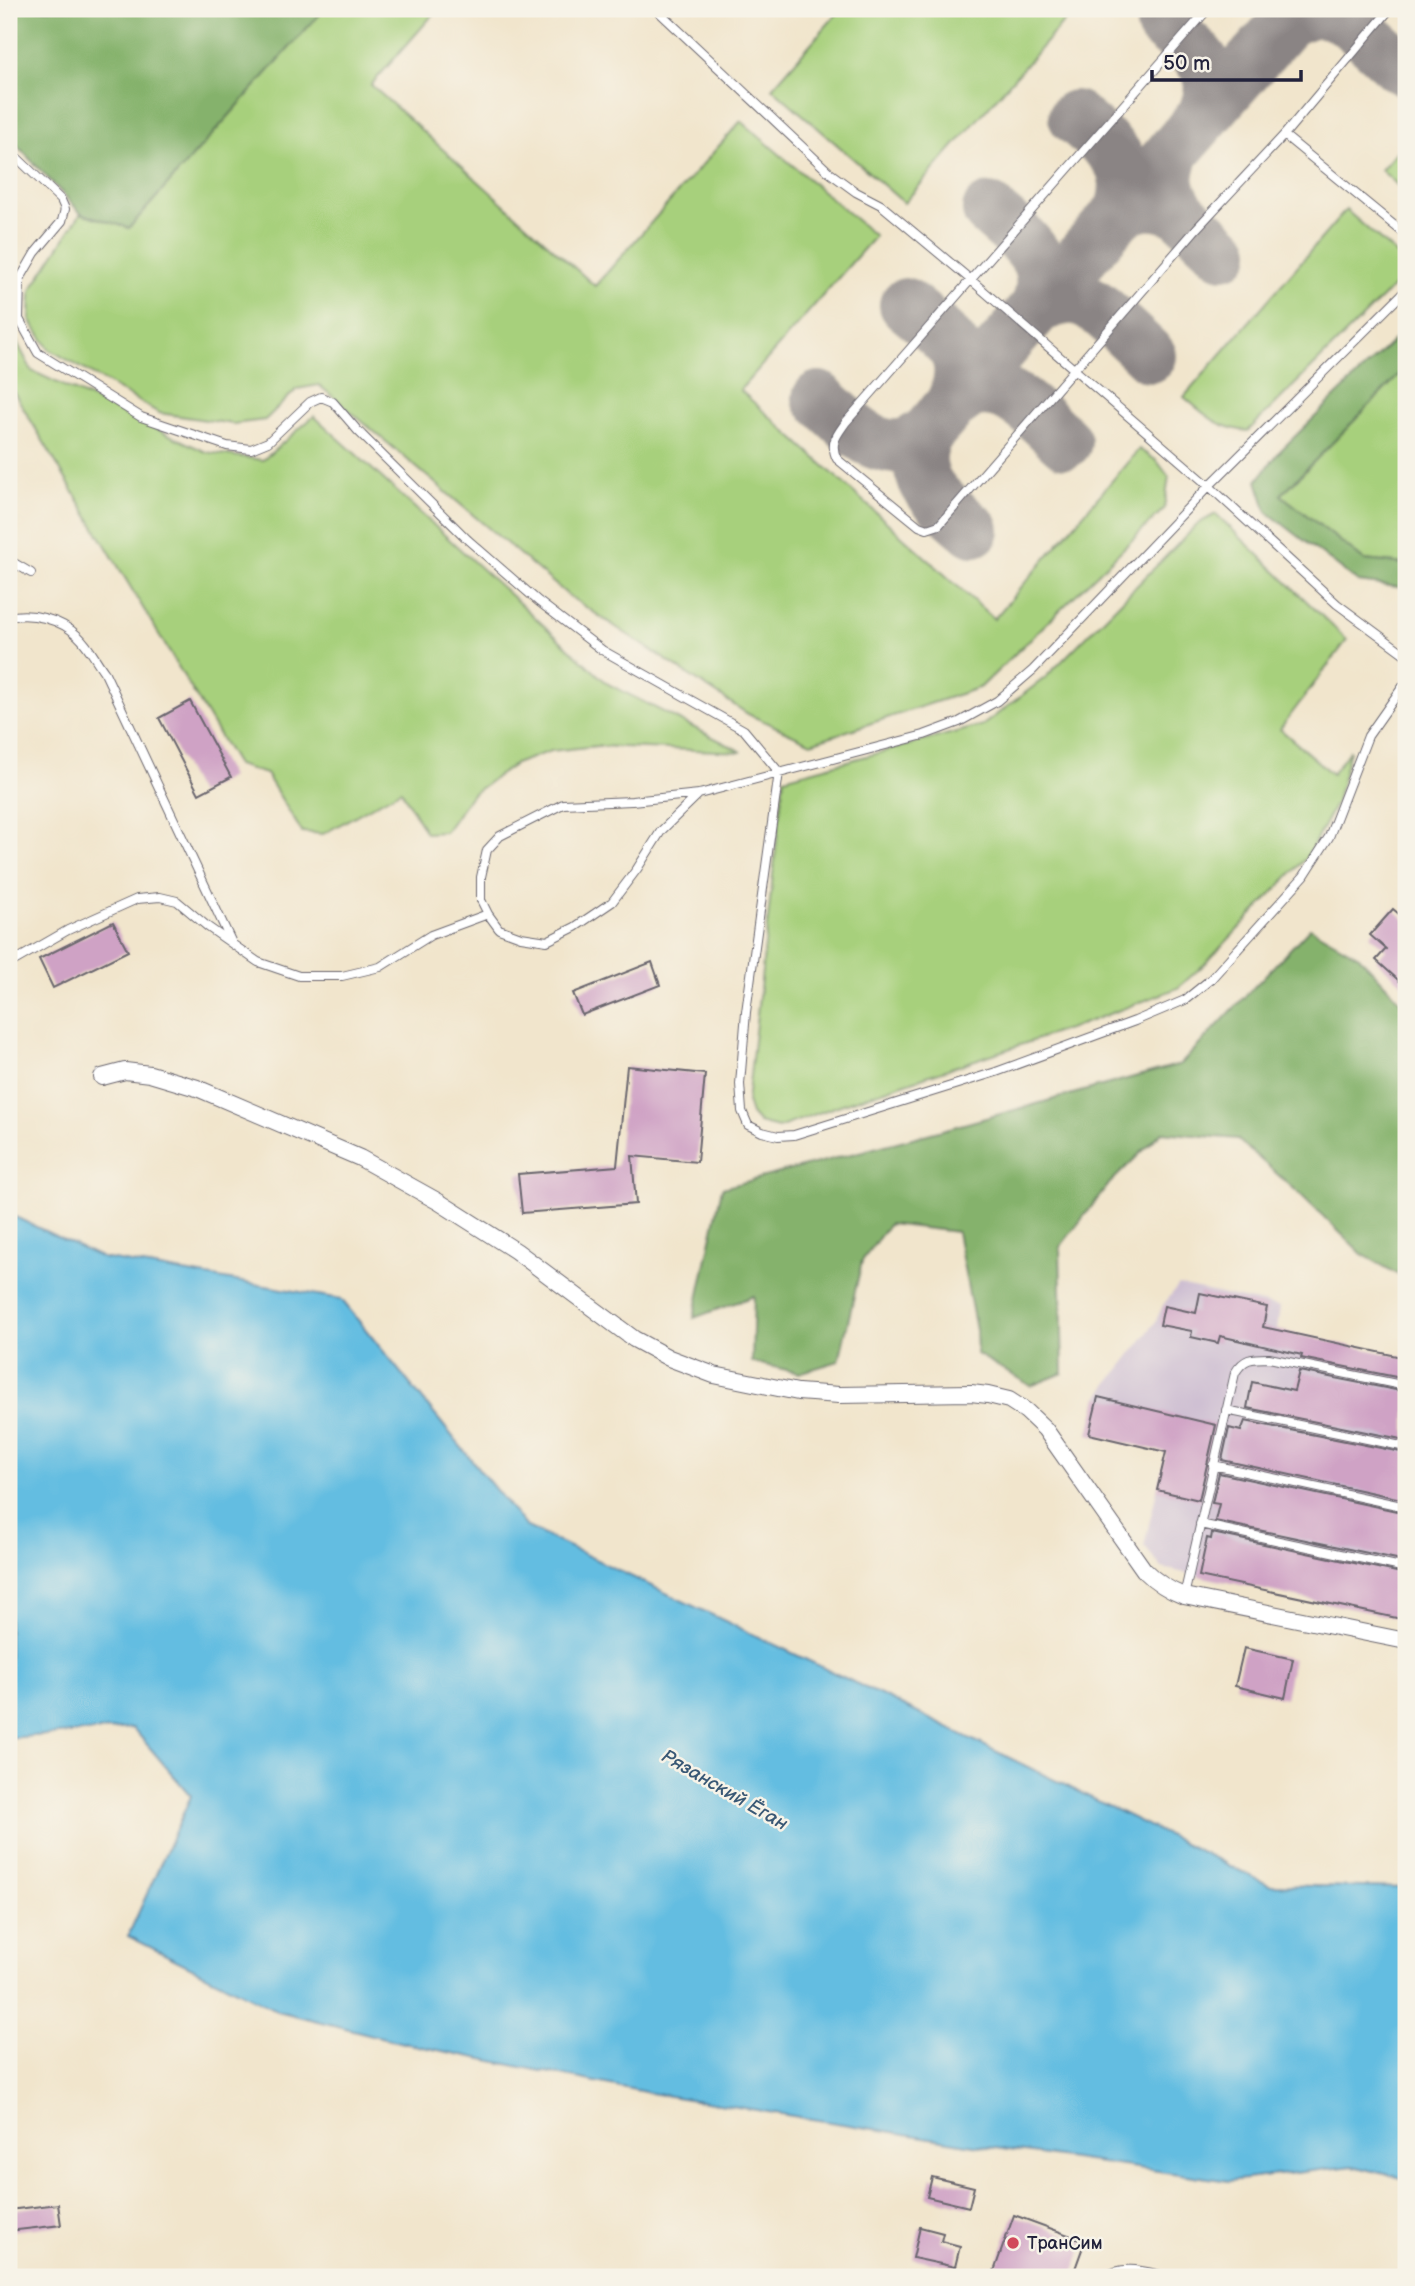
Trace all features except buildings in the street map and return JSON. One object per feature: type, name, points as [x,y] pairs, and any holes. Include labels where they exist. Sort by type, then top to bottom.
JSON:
[{"type":"street","points":[[102,1077],[125,1071],[150,1074],[197,1088],[360,1158],[439,1202],[516,1251],[634,1339],[669,1358],[714,1375],[811,1393],[971,1393],[1009,1400],[1045,1429],[1144,1570],[1171,1591],[1184,1596],[1406,1641]]},
{"type":"lane","points":[[656,9],[830,173],[856,192],[881,205],[971,279],[1209,486],[1337,604],[1406,655]]},
{"type":"lane","points":[[1208,9],[846,422],[833,445],[837,459],[919,526],[932,528],[939,525],[1197,228],[1284,135],[1390,9]]},
{"type":"lane","points":[[1284,135],[1406,235]]},
{"type":"lane","points":[[9,150],[61,200],[65,209],[62,221],[35,253],[20,279],[19,319],[38,353],[141,417],[227,446],[251,449],[268,442],[310,402],[321,397],[333,402],[358,431],[468,540],[538,601],[602,650],[744,730],[779,772],[746,1012],[740,1084],[742,1111],[748,1125],[762,1132],[778,1136],[793,1135],[996,1072],[1185,1000],[1211,979],[1304,876],[1328,836],[1368,736],[1406,682]]},
{"type":"lane","points":[[699,793],[661,831],[612,902],[575,927],[547,941],[499,929],[488,914],[481,900],[481,877],[487,850],[500,836],[563,804],[632,801],[699,793],[924,735],[959,722],[996,701],[1033,670],[1209,486],[1406,290]]},
{"type":"lane","points":[[9,560],[31,573]]},
{"type":"lane","points":[[9,617],[20,614],[55,621],[78,636],[105,673],[231,943]]},
{"type":"lane","points":[[9,964],[68,930],[137,900],[148,898],[160,897],[177,901],[258,962],[299,976],[342,976],[380,967],[431,935],[488,914]]},
{"type":"lane","points":[[1184,1596],[1235,1373],[1241,1363],[1253,1358],[1269,1358],[1406,1386]]},
{"type":"lane","points":[[1226,1410],[1406,1447]]},
{"type":"lane","points":[[1213,1465],[1406,1507]]},
{"type":"lane","points":[[1200,1524],[1406,1568]]},
{"type":"lane","points":[[1105,2277],[1124,2269],[1170,2277]]},
{"type":"shaded area","points":[[1179,1285],[1280,1307],[1277,1330],[1406,1358],[1406,1620],[1162,1568],[1144,1546],[1166,1452],[1089,1434],[1098,1397],[1155,1323],[1163,1305]]},
{"type":"green space","points":[[9,9],[324,9],[129,228],[81,213],[9,137]]},
{"type":"green space","points":[[324,9],[438,9],[371,85],[595,286],[741,121],[875,236],[740,390],[994,619],[1139,449],[1157,461],[1169,477],[1164,509],[981,687],[811,743],[748,714],[569,596],[319,385],[297,389],[265,420],[233,424],[159,413],[49,349],[30,320],[31,290],[81,213],[129,228]]},
{"type":"green space","points":[[841,9],[1075,9],[904,203],[772,88]]},
{"type":"green space","points":[[1406,141],[1406,193],[1381,170]]},
{"type":"green space","points":[[1346,210],[1402,259],[1401,279],[1248,431],[1228,427],[1213,420],[1184,397]]},
{"type":"green space","points":[[9,327],[32,371],[206,452],[263,460],[314,416],[608,684],[742,752],[597,746],[551,751],[515,764],[471,795],[445,832],[426,833],[401,790],[323,834],[302,832],[266,774],[237,765],[9,384]]},
{"type":"green space","points":[[1406,328],[1406,368],[1281,495],[1364,560],[1406,564],[1406,588],[1358,582],[1267,512],[1257,481],[1280,451]]},
{"type":"green space","points":[[1406,368],[1406,564],[1364,560],[1281,495]]},
{"type":"green space","points":[[1216,514],[1347,640],[1280,729],[1332,774],[1350,750],[1337,801],[1307,857],[1207,962],[1178,988],[1080,1025],[778,1128],[759,1123],[751,1114],[747,1102],[784,778],[983,725],[1046,677],[1199,523]]},
{"type":"green space","points":[[1310,928],[1359,956],[1406,1007],[1406,1279],[1362,1254],[1300,1194],[1237,1139],[1162,1132],[1110,1183],[1060,1247],[1063,1373],[1031,1386],[977,1354],[976,1330],[957,1232],[889,1224],[862,1261],[839,1361],[799,1373],[752,1362],[754,1296],[694,1318],[722,1188],[1181,1064]]},
{"type":"water","name":"Рязанский Ёган","points":[[9,1214],[102,1258],[341,1299],[525,1526],[887,1698],[1269,1885],[1406,1888],[1406,2179],[1353,2166],[1229,2181],[974,2145],[650,2093],[408,2044],[278,2011],[128,1936],[191,1796],[133,1728],[9,1738]]},
{"type":"taxiway","points":[[927,433],[1298,9]]},
{"type":"taxiway","points":[[1287,22],[1317,11],[1348,20],[1340,9]]},
{"type":"taxiway","points":[[1348,20],[1402,68]]},
{"type":"taxiway","points":[[1163,25],[1196,54],[1209,74],[1211,86],[1203,117]]},
{"type":"taxiway","points":[[1075,117],[1109,147],[1123,168],[1126,180],[1121,212],[1150,204],[1180,212],[1171,196],[1168,182],[1174,150]]},
{"type":"taxiway","points":[[989,210],[1023,241],[1039,263],[1042,290],[1037,307],[1062,299],[1081,299],[1107,315],[1150,356]]},
{"type":"taxiway","points":[[1180,212],[1223,252]]},
{"type":"taxiway","points":[[906,305],[943,336],[958,357],[961,370],[959,386],[952,404],[976,390],[1002,392],[1036,414],[1065,442]]},
{"type":"taxiway","points":[[819,398],[848,425],[883,445],[908,444],[927,433],[921,449],[923,477],[938,499],[973,530]]},
{"type":"place","name":"ТранСим","points":[[1013,2243]]}]
